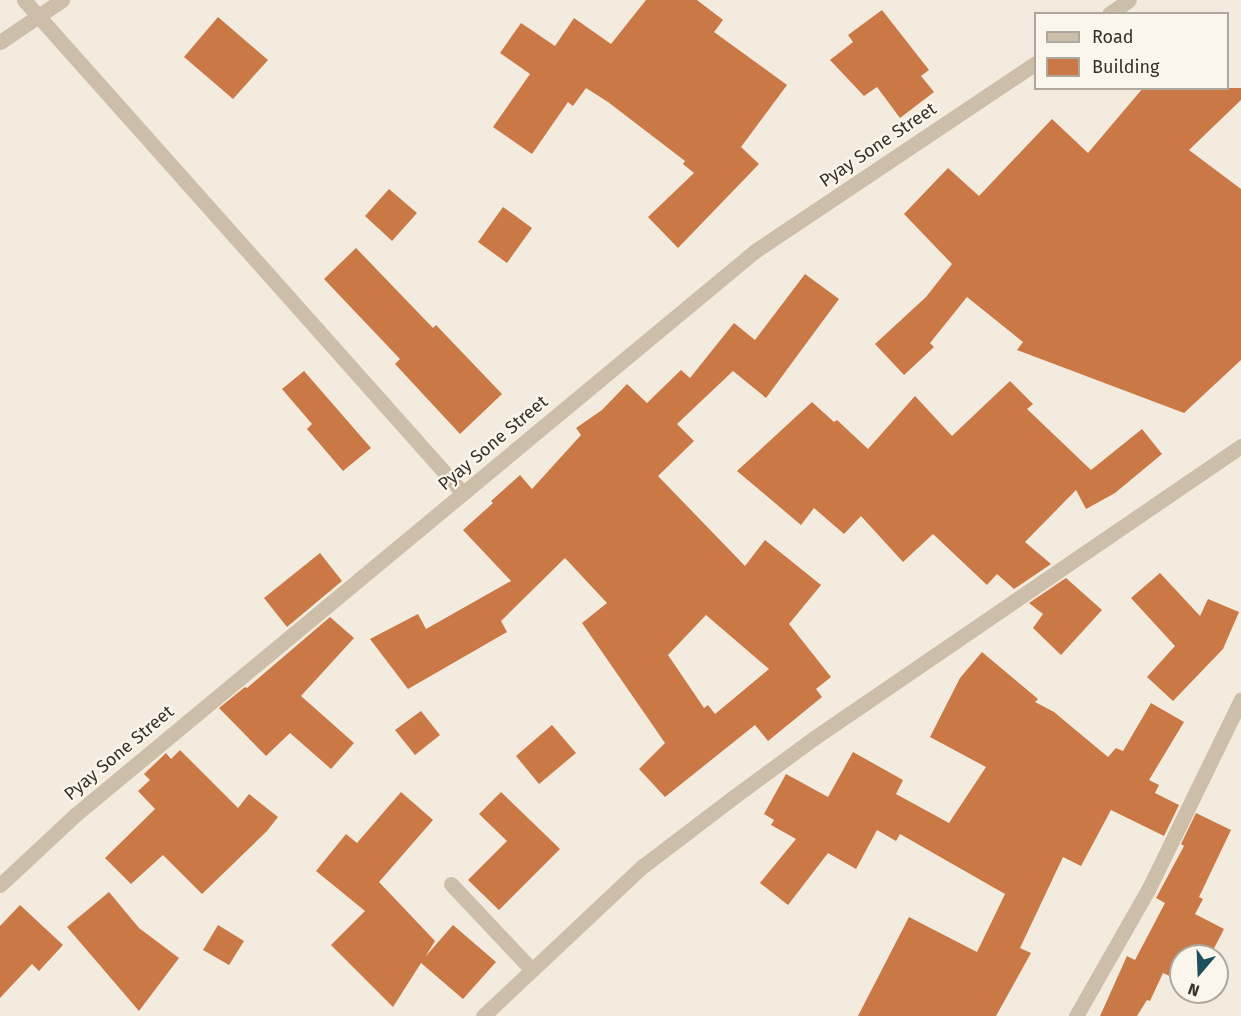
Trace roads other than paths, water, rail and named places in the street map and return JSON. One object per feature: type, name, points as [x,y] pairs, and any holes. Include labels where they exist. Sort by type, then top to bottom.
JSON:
[{"type":"street","points":[[24,0],[463,493]]},
{"type":"street","points":[[0,42],[62,0]]},
{"type":"street","points":[[1112,12],[1129,0]]},
{"type":"street","name":"Pyay Sone Street","points":[[0,885],[75,815],[755,251],[1034,64]]},
{"type":"street","points":[[483,1016],[643,866],[814,738],[1241,446]]},
{"type":"street","points":[[1076,1016],[1148,890],[1241,699]]},
{"type":"street","points":[[451,884],[531,969]]}]
